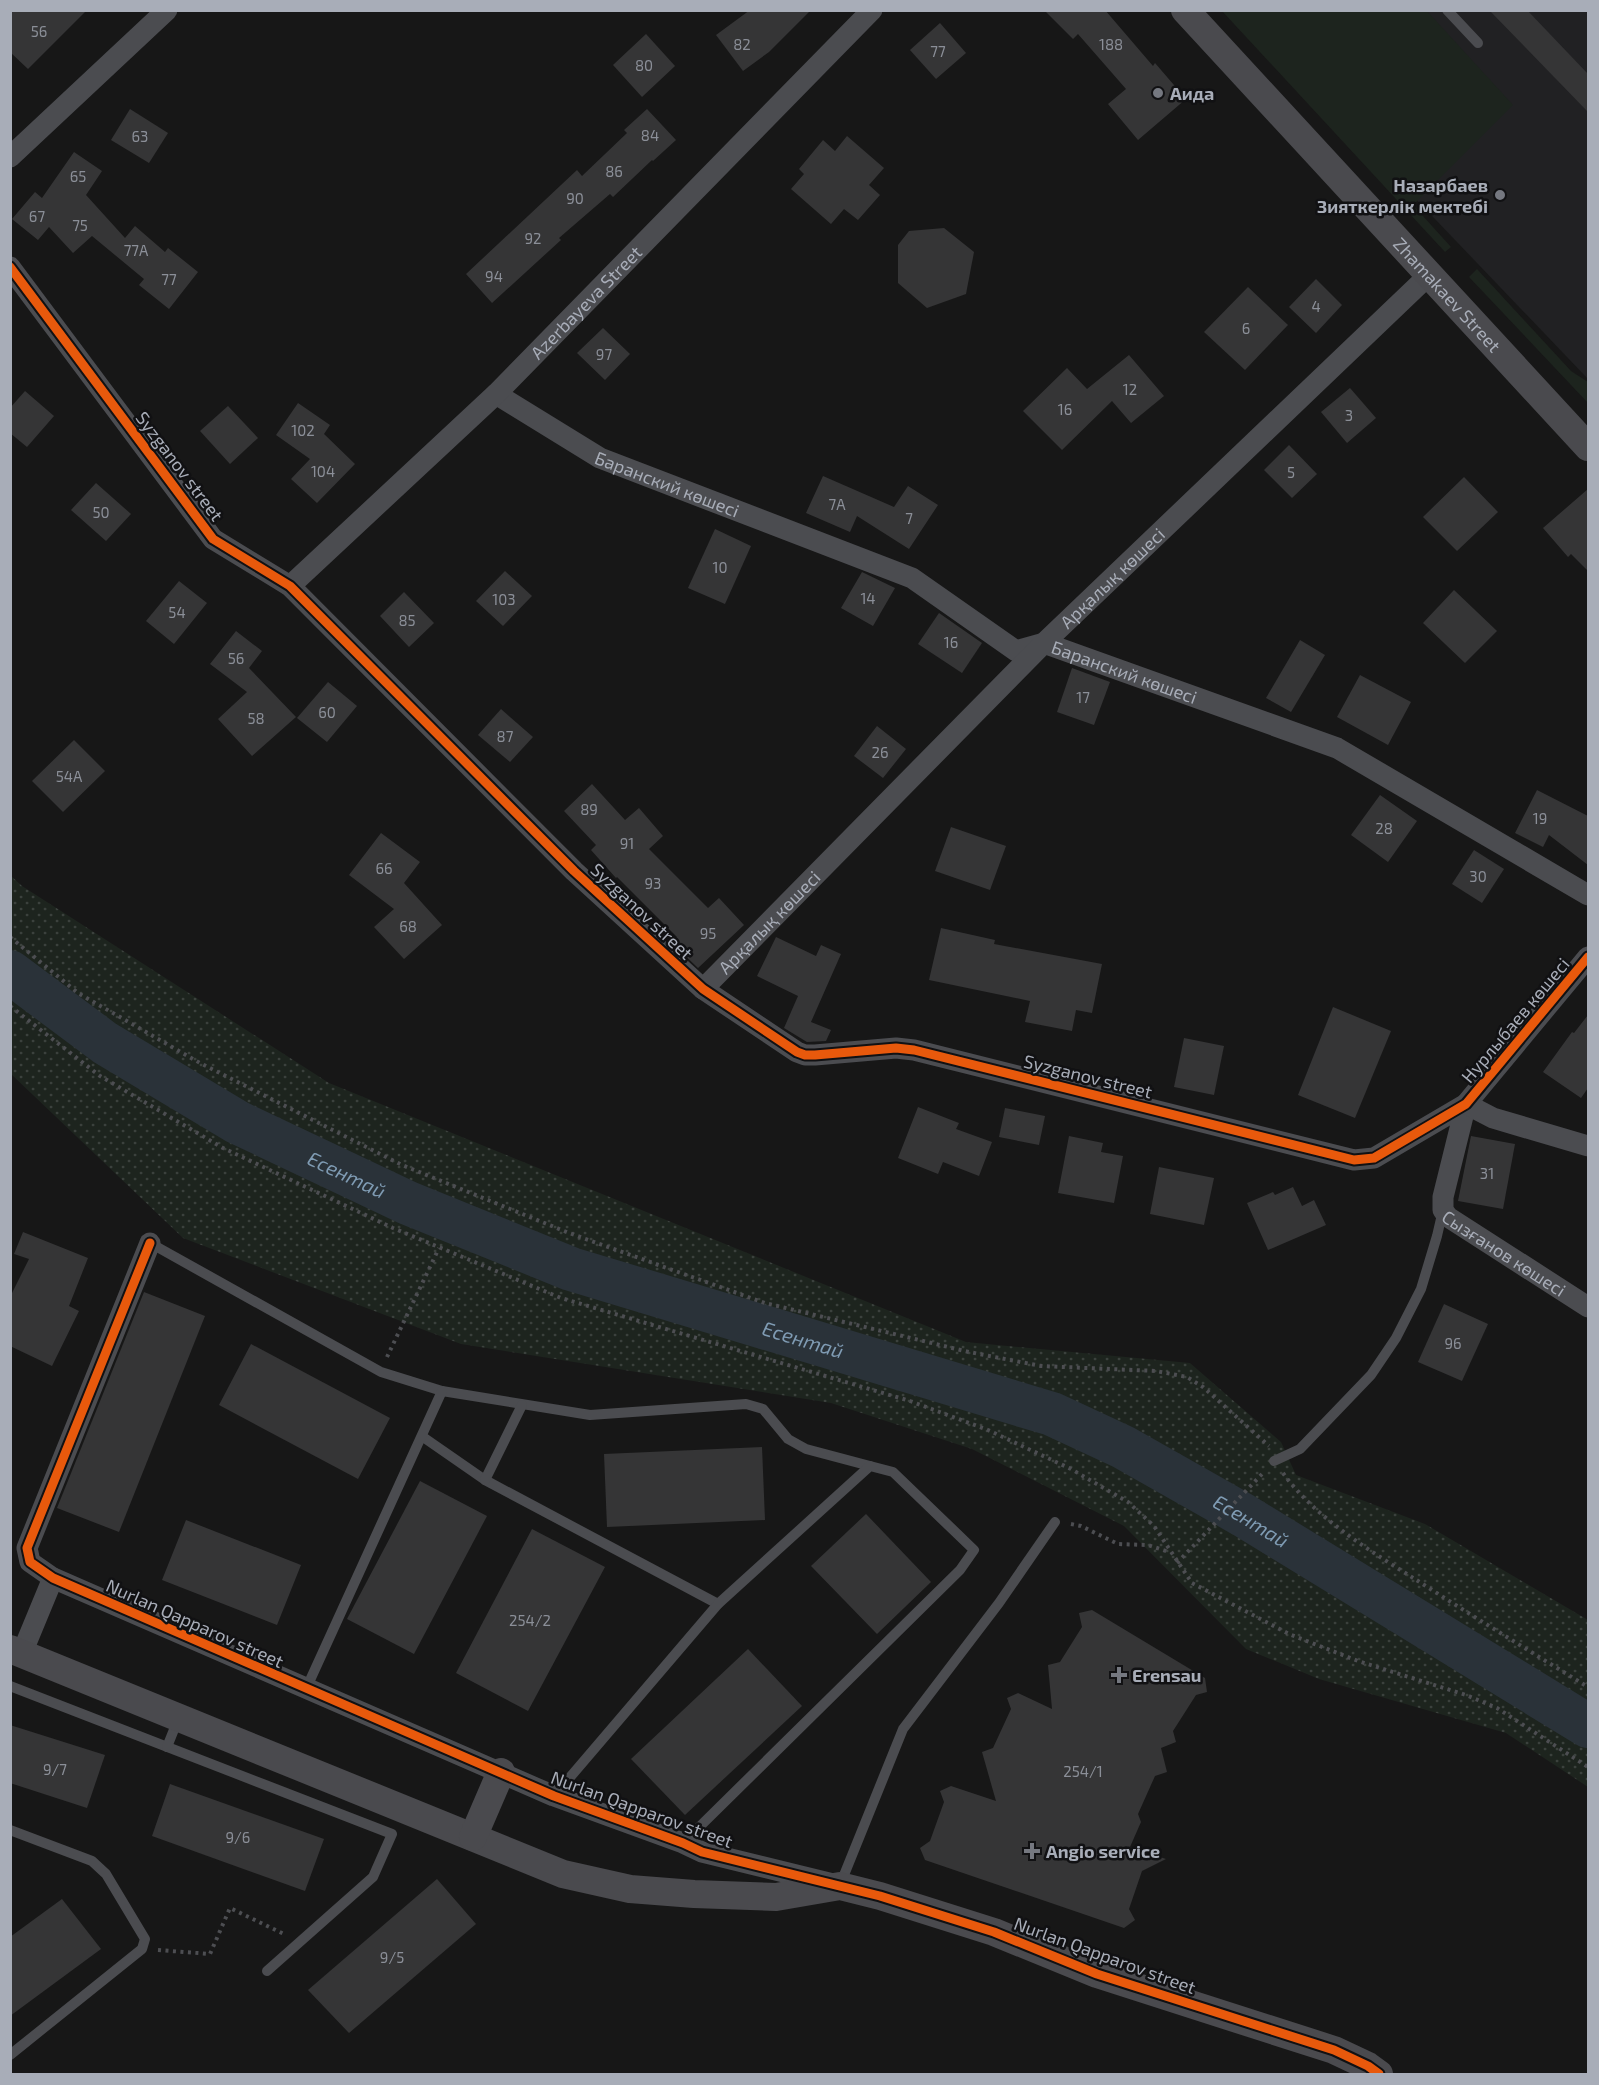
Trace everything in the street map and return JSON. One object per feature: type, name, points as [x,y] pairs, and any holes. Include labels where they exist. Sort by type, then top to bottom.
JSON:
[{"type":"street","points":[[10,157],[167,10]]},
{"type":"street","name":"Azerbayeva Street","points":[[290,586],[496,394],[872,10]]},
{"type":"street","name":"Zhamakaev Street","points":[[1185,10],[1588,447]]},
{"type":"street","name":"Syzganov street","points":[[10,267],[213,539],[290,586],[574,871],[703,989],[797,1052],[805,1055],[896,1048],[914,1050],[1354,1160],[1374,1158],[1466,1104]]},
{"type":"street","name":"Арқалық көшесі","points":[[703,989],[1044,643],[1429,275]]},
{"type":"street","name":"Баранский көшесі","points":[[496,394],[600,458],[912,578],[1016,651],[1044,643],[1338,748],[1588,895]]},
{"type":"street","name":"Нурлыбаев көшесі","points":[[1466,1104],[1588,957]]},
{"type":"street","points":[[1466,1104],[1493,1118],[1588,1146]]},
{"type":"street","name":"Сызғанов көшесі","points":[[1466,1104],[1443,1197],[1443,1210],[1449,1217],[1588,1307]]},
{"type":"street","name":"Nurlan Qapparov street","points":[[150,1243],[27,1548],[30,1562],[53,1578],[554,1796],[702,1852],[880,1896],[994,1932],[1097,1974],[1334,2050],[1368,2066],[1379,2074]]},
{"type":"street","points":[[16,1651],[53,1578]]},
{"type":"street","name":"Nurlan Qapparov street","points":[[16,1651],[563,1874],[630,1889],[694,1894],[776,1897],[840,1886]]},
{"type":"street","points":[[473,1837],[501,1772]]},
{"type":"lane","points":[[1447,10],[1478,43]]},
{"type":"lane","points":[[1274,1461],[1300,1449],[1371,1375],[1396,1338],[1421,1289],[1443,1210]]},
{"type":"lane","points":[[150,1243],[381,1372],[442,1391],[590,1415],[746,1404],[763,1408],[788,1439],[806,1449],[893,1472],[974,1550],[960,1570],[683,1844]]},
{"type":"lane","points":[[306,1689],[423,1437],[442,1391]]},
{"type":"lane","points":[[485,1480],[522,1405]]},
{"type":"lane","points":[[423,1437],[485,1480],[718,1605]]},
{"type":"lane","points":[[554,1796],[718,1605],[870,1466]]},
{"type":"lane","points":[[840,1886],[903,1729],[999,1603],[1056,1522]]},
{"type":"lane","points":[[10,1686],[392,1834],[373,1877],[267,1971]]},
{"type":"lane","points":[[167,1747],[179,1717]]},
{"type":"lane","points":[[10,1830],[92,1861],[106,1874],[145,1939],[142,1949],[10,2055]]},
{"type":"path","points":[[10,937],[78,993],[200,1063],[413,1169],[569,1233],[765,1303],[958,1349],[1041,1366],[1156,1371],[1187,1377],[1203,1387],[1268,1445],[1274,1461],[1292,1485],[1322,1514],[1381,1557],[1588,1687]]},
{"type":"path","points":[[10,1006],[100,1076],[223,1148],[393,1228],[561,1298],[910,1401],[988,1430],[1071,1469],[1128,1502],[1154,1526],[1192,1583],[1279,1629],[1358,1661],[1466,1695],[1497,1708],[1588,1767]]},
{"type":"path","points":[[381,1372],[439,1248]]},
{"type":"path","points":[[1177,1563],[1253,1484]]},
{"type":"path","points":[[1056,1522],[1081,1526],[1118,1544],[1148,1545],[1170,1552]]},
{"type":"path","points":[[142,1949],[210,1954],[230,1908],[300,1941]]},
{"type":"shaded area","points":[[1222,11],[1427,11],[1513,105],[1413,205],[1451,247],[1445,252]]},
{"type":"shaded area","name":"Назарбаев Зияткерлік мектебі","points":[[1236,11],[1588,11],[1588,379]]},
{"type":"shaded area","points":[[1477,269],[1571,371],[1588,382],[1588,403],[1469,277]]},
{"type":"shaded area","points":[[10,875],[22,886],[329,1083],[966,1342],[1190,1363],[1281,1442],[1296,1475],[1425,1524],[1588,1620],[1588,1787],[1506,1733],[1319,1679],[1246,1649],[1124,1526],[972,1449],[831,1403],[461,1344],[183,1238],[11,1074]]},
{"type":"building","points":[[10,10],[87,10],[28,69],[10,52]]},
{"type":"building","points":[[750,10],[811,10],[769,52],[743,71],[716,35]]},
{"type":"building","points":[[1044,10],[1105,10],[1153,66],[1155,63],[1186,99],[1138,140],[1108,104],[1126,89],[1078,34],[1073,39]]},
{"type":"building","points":[[1489,10],[1527,10],[1588,74],[1588,112]]},
{"type":"building","points":[[940,23],[966,53],[936,79],[910,50]]},
{"type":"building","points":[[646,34],[675,66],[642,97],[613,65]]},
{"type":"building","points":[[130,109],[168,133],[149,163],[111,140]]},
{"type":"building","points":[[647,109],[676,140],[613,197],[610,194],[559,238],[561,240],[492,303],[466,274],[577,170],[582,176],[627,133],[624,130]]},
{"type":"building","points":[[847,136],[884,168],[869,185],[880,195],[858,220],[844,209],[831,224],[791,189],[804,174],[799,169],[823,140],[835,151]]},
{"type":"building","points":[[74,152],[102,171],[86,195],[125,238],[135,226],[165,252],[168,248],[198,272],[169,309],[139,285],[144,279],[92,236],[73,253],[49,227],[38,240],[12,219],[35,192],[42,198]]},
{"type":"building","points":[[944,228],[974,252],[966,294],[927,308],[898,283],[898,245],[909,231]]},
{"type":"building","points":[[1316,279],[1342,305],[1316,333],[1289,307]]},
{"type":"building","points":[[1248,287],[1288,325],[1245,370],[1204,332]]},
{"type":"building","points":[[603,328],[630,354],[605,380],[577,353]]},
{"type":"building","points":[[1129,355],[1164,396],[1131,423],[1112,401],[1062,450],[1023,411],[1067,368],[1087,389]]},
{"type":"building","points":[[1350,388],[1376,418],[1347,443],[1321,412]]},
{"type":"building","points":[[25,391],[54,416],[27,447],[10,433],[10,408]]},
{"type":"building","points":[[298,403],[330,425],[324,434],[355,464],[317,503],[291,479],[310,459],[276,435]]},
{"type":"building","points":[[228,406],[258,438],[230,464],[200,431]]},
{"type":"building","points":[[1289,445],[1317,474],[1292,498],[1264,470]]},
{"type":"building","points":[[823,476],[894,507],[908,486],[938,505],[909,549],[857,516],[850,532],[806,513]]},
{"type":"building","points":[[1464,477],[1498,512],[1457,551],[1423,517]]},
{"type":"building","points":[[96,483],[131,514],[106,541],[71,510]]},
{"type":"building","points":[[1588,489],[1588,571],[1571,554],[1568,557],[1543,528]]},
{"type":"building","points":[[715,529],[751,546],[725,604],[688,588]]},
{"type":"building","points":[[505,571],[532,596],[503,626],[476,601]]},
{"type":"building","points":[[862,572],[895,588],[873,626],[841,608]]},
{"type":"building","points":[[179,581],[207,603],[174,644],[146,621]]},
{"type":"building","points":[[1454,590],[1497,631],[1465,663],[1423,623]]},
{"type":"building","points":[[404,592],[434,623],[409,647],[380,616]]},
{"type":"building","points":[[939,613],[982,643],[962,673],[918,644]]},
{"type":"building","points":[[236,631],[262,651],[249,668],[296,717],[252,756],[218,719],[247,692],[210,664]]},
{"type":"building","points":[[1300,640],[1325,655],[1291,712],[1266,698]]},
{"type":"building","points":[[1072,668],[1110,682],[1094,725],[1057,712]]},
{"type":"building","points":[[1360,675],[1411,702],[1388,745],[1337,717]]},
{"type":"building","points":[[328,682],[357,706],[327,742],[297,718]]},
{"type":"building","points":[[501,709],[533,737],[510,762],[478,735]]},
{"type":"building","points":[[877,726],[906,749],[883,778],[854,756]]},
{"type":"building","points":[[74,740],[105,771],[63,812],[32,781]]},
{"type":"building","points":[[592,784],[625,820],[639,808],[663,836],[649,849],[708,908],[719,898],[744,925],[698,968],[671,942],[677,937],[616,878],[591,850],[596,845],[564,811]]},
{"type":"building","points":[[1537,790],[1588,816],[1588,865],[1549,835],[1543,847],[1515,833]]},
{"type":"building","points":[[1380,795],[1417,821],[1388,862],[1351,835]]},
{"type":"building","points":[[951,827],[1006,846],[990,890],[935,871]]},
{"type":"building","points":[[381,833],[420,862],[404,883],[442,925],[404,959],[374,927],[394,909],[349,875]]},
{"type":"building","points":[[1474,850],[1504,869],[1482,903],[1452,884]]},
{"type":"building","points":[[941,928],[995,940],[994,944],[1102,964],[1092,1013],[1076,1010],[1072,1031],[1025,1022],[1030,1001],[929,980]]},
{"type":"building","points":[[776,937],[816,956],[821,945],[841,954],[811,1022],[831,1030],[826,1041],[807,1042],[784,1028],[798,996],[757,976]]},
{"type":"building","points":[[1333,1007],[1391,1031],[1355,1118],[1298,1095]]},
{"type":"building","points":[[1588,1015],[1588,1088],[1581,1098],[1543,1072],[1572,1032],[1574,1033]]},
{"type":"building","points":[[1184,1038],[1224,1046],[1214,1095],[1174,1087]]},
{"type":"building","points":[[918,1107],[959,1123],[956,1129],[992,1142],[979,1176],[943,1162],[938,1174],[898,1158]]},
{"type":"building","points":[[1005,1108],[1045,1116],[1039,1145],[999,1137]]},
{"type":"building","points":[[1069,1136],[1103,1143],[1101,1152],[1123,1156],[1114,1203],[1058,1193]]},
{"type":"building","points":[[1471,1136],[1515,1144],[1503,1209],[1458,1201]]},
{"type":"building","points":[[1159,1167],[1214,1178],[1204,1225],[1150,1214]]},
{"type":"building","points":[[1293,1187],[1302,1206],[1314,1200],[1326,1225],[1268,1250],[1247,1203],[1273,1192],[1275,1195]]},
{"type":"building","points":[[23,1232],[88,1258],[69,1306],[79,1311],[52,1366],[10,1346],[10,1297],[29,1259],[14,1254]]},
{"type":"building","points":[[144,1292],[205,1316],[119,1532],[57,1508]]},
{"type":"building","points":[[1444,1304],[1488,1324],[1462,1381],[1418,1362]]},
{"type":"building","points":[[251,1344],[390,1418],[358,1479],[219,1405]]},
{"type":"building","points":[[762,1447],[765,1520],[607,1527],[604,1454]]},
{"type":"building","points":[[420,1481],[487,1516],[414,1654],[347,1619]]},
{"type":"building","points":[[866,1514],[931,1582],[877,1634],[811,1566]]},
{"type":"building","points":[[186,1520],[301,1565],[277,1625],[162,1580]]},
{"type":"building","points":[[532,1529],[605,1567],[528,1711],[456,1673]]},
{"type":"building","points":[[1092,1610],[1205,1678],[1207,1692],[1196,1695],[1173,1731],[1176,1742],[1161,1748],[1167,1772],[1155,1776],[1138,1814],[1141,1822],[1130,1847],[1166,1859],[1142,1871],[1129,1909],[1135,1920],[1124,1928],[925,1860],[920,1848],[930,1841],[944,1802],[940,1791],[951,1786],[996,1801],[982,1752],[993,1748],[1011,1709],[1007,1698],[1018,1693],[1052,1709],[1048,1665],[1060,1662],[1082,1627],[1079,1613]]},
{"type":"building","points":[[748,1649],[802,1706],[685,1815],[631,1759]]},
{"type":"building","points":[[10,1725],[105,1755],[87,1808],[10,1783]]},
{"type":"building","points":[[170,1784],[324,1839],[305,1891],[152,1836]]},
{"type":"building","points":[[437,1879],[476,1924],[349,2033],[308,1990]]},
{"type":"building","points":[[62,1899],[101,1949],[10,2016],[10,1937]]},
{"type":"waterway","name":"Есентай","points":[[10,972],[105,1043],[237,1122],[408,1203],[571,1269],[1052,1414],[1123,1447],[1243,1515],[1588,1726]]},
{"type":"cycle path","points":[[10,267],[213,539],[290,586],[574,871],[703,989],[797,1052],[815,1055],[896,1048],[914,1050],[1354,1160],[1374,1158],[1466,1104],[1588,957]]},
{"type":"cycle path","points":[[150,1243],[27,1548],[30,1562],[53,1578],[554,1796],[702,1852],[880,1896],[994,1932],[1097,1974],[1334,2050],[1368,2066],[1379,2074]]},
{"type":"place","name":"Аида","points":[[1158,93]]},
{"type":"place","name":"Назарбаев Зияткерлік мектебі","points":[[1500,195]]},
{"type":"place","name":"Erensau","points":[[1119,1675]]},
{"type":"place","name":"Angio service","points":[[1032,1851]]}]
